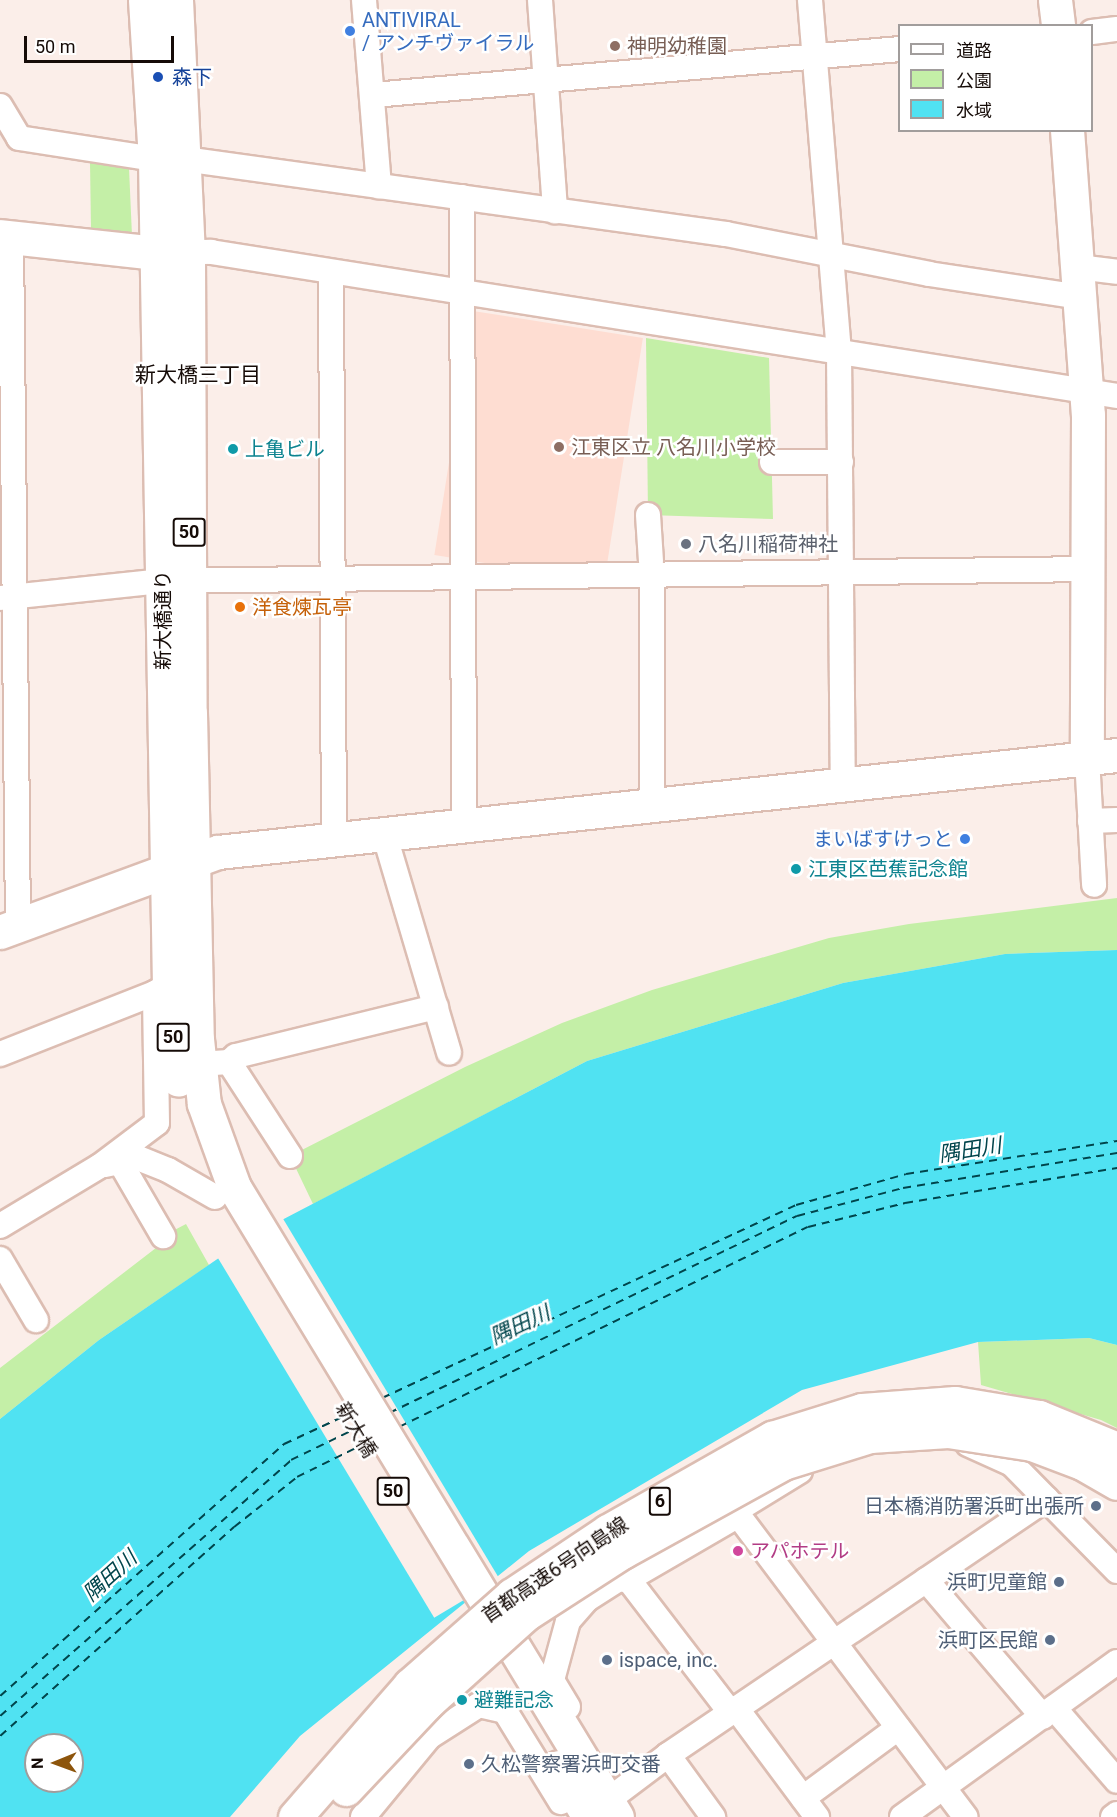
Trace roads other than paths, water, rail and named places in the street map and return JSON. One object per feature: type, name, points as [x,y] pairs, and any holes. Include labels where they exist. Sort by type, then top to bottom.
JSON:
[{"type":"main road","name":"新大橋通り","points":[[145,0],[170,159]]},
{"type":"main road","name":"新大橋通り","points":[[176,0],[170,159],[180,864],[214,1063],[209,1126],[225,1192]]},
{"type":"main road","points":[[1055,0],[1058,24]]},
{"type":"main road","points":[[9,928],[218,852],[464,823],[1102,756],[1088,569],[1102,394],[1079,282],[1067,132]]},
{"type":"main road","points":[[5,237],[172,253]]},
{"type":"main road","name":"新大橋通り","points":[[180,864],[162,989],[184,1118],[198,1161],[225,1192]]},
{"type":"main road","name":"新大橋","points":[[225,1192],[593,1802]]},
{"type":"main road","name":"首都高速6号向島線","points":[[295,1817],[416,1679],[512,1595],[608,1531],[772,1438],[862,1410],[955,1403],[1039,1417],[1117,1449]]},
{"type":"main road","name":"首都高速6号向島線","points":[[322,1817],[427,1703],[526,1614],[622,1552],[783,1463],[870,1436],[948,1431],[1032,1444],[1082,1463],[1117,1483]]},
{"type":"main road","points":[[625,1575],[735,1511]]},
{"type":"street","points":[[364,0],[374,95],[379,186]]},
{"type":"street","points":[[540,0],[555,211]]},
{"type":"street","points":[[810,0],[839,351],[843,784]]},
{"type":"street","points":[[1093,32],[1117,29]]},
{"type":"street","points":[[374,95],[898,49]]},
{"type":"street","points":[[0,106],[19,138],[462,197],[831,252],[929,274],[1079,282],[1117,272]]},
{"type":"street","points":[[462,197],[464,823]]},
{"type":"street","points":[[5,237],[9,928]]},
{"type":"street","points":[[172,253],[211,252],[1102,394]]},
{"type":"street","points":[[331,272],[334,839]]},
{"type":"street","points":[[772,462],[841,462]]},
{"type":"street","points":[[648,515],[651,567],[652,804]]},
{"type":"street","points":[[7,598],[176,581],[463,575],[651,567],[841,572],[1088,569]]},
{"type":"street","points":[[1094,885],[1090,821],[1102,756]]},
{"type":"street","points":[[1090,821],[1117,820]]},
{"type":"street","points":[[384,833],[449,1053]]},
{"type":"street","points":[[0,1054],[162,989],[157,1152],[168,1170]]},
{"type":"street","points":[[290,1156],[214,1063],[436,1007]]},
{"type":"street","points":[[0,1226],[110,1164],[157,1123]]},
{"type":"street","points":[[110,1164],[138,1158],[225,1192]]},
{"type":"street","points":[[110,1164],[163,1236]]},
{"type":"street","points":[[0,1259],[36,1320]]},
{"type":"street","points":[[966,1817],[831,1643],[735,1511],[813,1465],[842,1455],[905,1444],[976,1444],[1012,1464],[1117,1571]]},
{"type":"street","points":[[373,1813],[429,1737],[479,1705],[506,1711],[566,1810],[593,1802],[668,1755],[1046,1499]]},
{"type":"street","points":[[593,1802],[604,1765],[552,1680],[568,1621],[586,1600],[625,1575],[810,1808],[898,1728]]},
{"type":"street","points":[[926,1580],[1117,1781]]},
{"type":"street","points":[[902,1817],[1117,1662]]},
{"type":"street","points":[[668,1755],[712,1817]]},
{"type":"street","points":[[1113,1817],[1117,1814]]},
{"type":"water","name":"隅田川","points":[[1117,950],[1117,1345],[1089,1338],[978,1342],[802,1390],[529,1551],[300,1736],[230,1817],[0,1817],[0,1419],[99,1340],[251,1236],[587,1061],[843,983],[1005,954]]},
{"type":"place","name":"ANTIVIRAL / アンチヴァイラル","points":[[350,31]]},
{"type":"place","name":"神明幼稚園","points":[[615,46]]},
{"type":"place","name":"森下","points":[[158,77]]},
{"type":"place","name":"江東区立 八名川小学校","points":[[559,447]]},
{"type":"place","name":"上亀ビル","points":[[233,449]]},
{"type":"place","name":"八名川稲荷神社","points":[[686,544]]},
{"type":"place","name":"洋食煉瓦亭","points":[[240,607]]},
{"type":"place","name":"まいばすけっと","points":[[965,839]]},
{"type":"place","name":"江東区芭蕉記念館","points":[[796,869]]},
{"type":"place","name":"日本橋消防署浜町出張所","points":[[1096,1506]]},
{"type":"place","name":"アパホテル","points":[[738,1551]]},
{"type":"place","name":"浜町児童館","points":[[1059,1582]]},
{"type":"place","name":"浜町区民館","points":[[1050,1640]]},
{"type":"place","name":"ispace, inc.","points":[[607,1660]]},
{"type":"place","name":"避難記念","points":[[462,1700]]},
{"type":"place","name":"久松警察署浜町交番","points":[[469,1764]]},
{"type":"district","name":"新大橋三丁目","points":[[198,375]]}]
